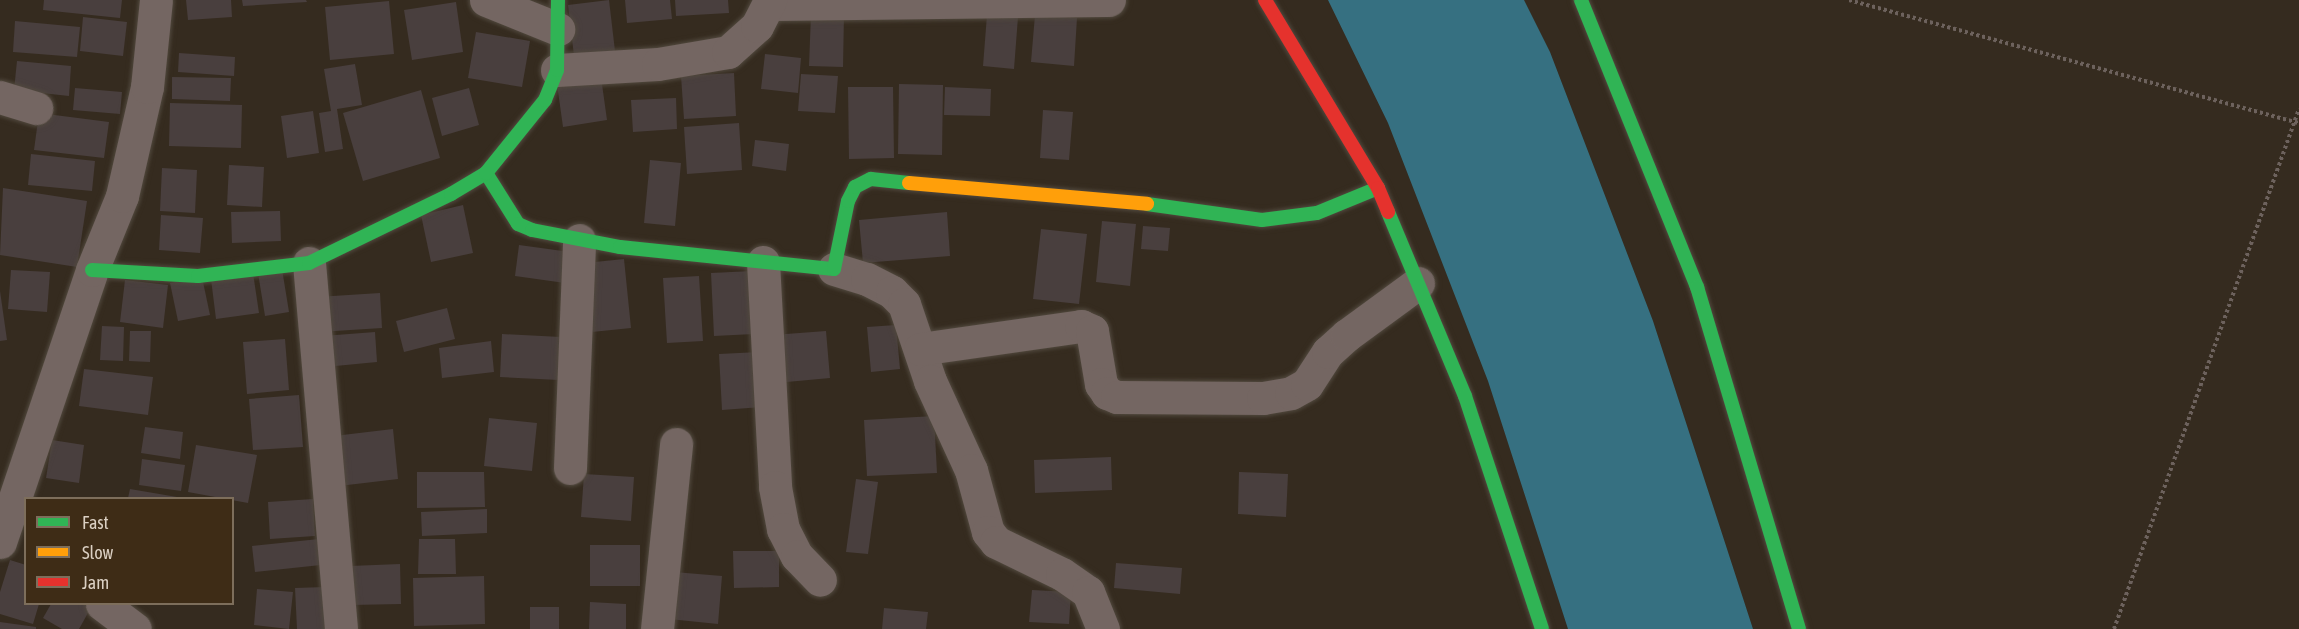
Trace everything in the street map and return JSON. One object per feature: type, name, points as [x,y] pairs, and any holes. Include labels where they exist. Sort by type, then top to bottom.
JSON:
[{"type":"street","points":[[9,521],[92,270],[123,196],[139,127],[154,39],[156,0]]},
{"type":"street","points":[[92,270],[198,276],[239,274],[309,263],[486,173],[545,100],[557,70],[558,15],[486,0]]},
{"type":"street","points":[[557,70],[658,64],[728,52],[757,26],[770,2],[1109,0]]},
{"type":"street","points":[[1265,0],[1378,188],[1465,396],[1542,629]]},
{"type":"street","points":[[1581,0],[1697,287],[1799,629]]},
{"type":"street","points":[[0,97],[36,108]]},
{"type":"street","points":[[486,173],[518,224],[579,240],[834,269],[892,292],[904,304],[971,470],[988,532],[996,542],[1062,574],[1088,592],[1103,629]]},
{"type":"street","points":[[834,269],[848,201],[855,187],[871,179],[1185,208],[1262,220],[1317,213],[1378,188]]},
{"type":"street","points":[[570,468],[579,240]]},
{"type":"street","points":[[763,262],[775,487],[783,529],[797,556],[820,579]]},
{"type":"street","points":[[309,263],[341,629]]},
{"type":"street","points":[[920,348],[1081,326],[1092,331],[1101,384],[1107,393],[1117,397],[1263,398],[1291,393],[1307,384],[1328,352],[1347,335],[1418,283]]},
{"type":"street","points":[[657,629],[676,444]]},
{"type":"street","points":[[105,605],[135,629]]},
{"type":"path","points":[[1849,0],[2297,123]]},
{"type":"path","points":[[2114,629],[2297,123],[2299,109]]},
{"type":"water","points":[[1328,0],[1524,0],[1550,52],[1653,321],[1753,629],[1568,629],[1488,381],[1388,123]]},
{"type":"building","points":[[44,0],[122,0],[120,18],[43,10]]},
{"type":"building","points":[[186,0],[231,0],[232,17],[188,20]]},
{"type":"building","points":[[242,0],[306,0],[307,2],[243,6]]},
{"type":"building","points":[[609,0],[615,51],[574,56],[568,5]]},
{"type":"building","points":[[625,0],[670,0],[672,19],[627,23]]},
{"type":"building","points":[[675,0],[728,0],[729,13],[676,16]]},
{"type":"building","points":[[389,1],[394,54],[330,60],[325,7]]},
{"type":"building","points":[[456,2],[463,52],[412,60],[404,10]]},
{"type":"building","points":[[811,14],[844,14],[843,67],[809,66]]},
{"type":"building","points":[[987,15],[1018,17],[1014,69],[983,66]]},
{"type":"building","points":[[1035,15],[1077,18],[1074,66],[1031,62]]},
{"type":"building","points":[[83,17],[127,22],[123,56],[80,51]]},
{"type":"building","points":[[15,21],[80,27],[77,57],[13,52]]},
{"type":"building","points":[[476,32],[530,41],[522,87],[468,78]]},
{"type":"building","points":[[179,53],[235,57],[234,76],[178,72]]},
{"type":"building","points":[[765,54],[801,58],[798,93],[761,89]]},
{"type":"building","points":[[17,61],[71,66],[69,96],[14,90]]},
{"type":"building","points":[[355,64],[362,105],[337,109],[343,149],[325,152],[319,113],[331,111],[324,69]]},
{"type":"building","points":[[734,73],[736,116],[684,119],[681,76]]},
{"type":"building","points":[[801,74],[838,76],[835,113],[798,111]]},
{"type":"building","points":[[172,77],[231,78],[230,101],[172,99]]},
{"type":"building","points":[[601,77],[607,120],[563,127],[557,84]]},
{"type":"building","points":[[899,84],[943,85],[942,155],[898,154]]},
{"type":"building","points":[[848,87],[893,87],[894,158],[849,159]]},
{"type":"building","points":[[945,87],[991,89],[990,116],[944,115]]},
{"type":"building","points":[[75,88],[122,92],[120,114],[73,110]]},
{"type":"building","points":[[469,88],[479,125],[442,136],[432,98]]},
{"type":"building","points":[[421,90],[440,158],[363,181],[343,113]]},
{"type":"building","points":[[676,98],[677,129],[633,132],[631,100]]},
{"type":"building","points":[[170,103],[242,105],[241,148],[169,146]]},
{"type":"building","points":[[1043,110],[1073,112],[1069,160],[1040,158]]},
{"type":"building","points":[[313,111],[319,153],[287,158],[281,116]]},
{"type":"building","points":[[39,113],[109,122],[104,158],[34,150]]},
{"type":"building","points":[[739,123],[742,170],[687,174],[684,127]]},
{"type":"building","points":[[755,140],[789,144],[786,171],[752,166]]},
{"type":"building","points":[[31,154],[95,161],[92,191],[28,185]]},
{"type":"building","points":[[650,160],[681,163],[675,226],[644,223]]},
{"type":"building","points":[[229,165],[264,167],[262,207],[227,205]]},
{"type":"building","points":[[162,168],[197,170],[195,213],[160,211]]},
{"type":"building","points":[[3,188],[87,201],[77,267],[0,255]]},
{"type":"building","points":[[463,205],[473,253],[431,262],[421,215]]},
{"type":"building","points":[[280,211],[281,241],[232,243],[231,212]]},
{"type":"building","points":[[947,212],[950,256],[863,263],[859,220]]},
{"type":"building","points":[[161,215],[203,218],[200,253],[159,250]]},
{"type":"building","points":[[1102,221],[1136,224],[1130,286],[1096,282]]},
{"type":"building","points":[[1143,226],[1170,228],[1168,251],[1141,249]]},
{"type":"building","points":[[1041,229],[1087,234],[1079,304],[1033,299]]},
{"type":"building","points":[[519,245],[570,252],[565,283],[515,276]]},
{"type":"building","points":[[624,259],[631,328],[592,332],[585,263]]},
{"type":"building","points":[[282,269],[289,312],[265,316],[258,273]]},
{"type":"building","points":[[11,270],[50,272],[47,312],[8,309]]},
{"type":"building","points":[[752,271],[754,334],[714,336],[711,273]]},
{"type":"building","points":[[253,273],[259,313],[216,319],[211,279]]},
{"type":"building","points":[[699,276],[703,341],[667,343],[663,278]]},
{"type":"building","points":[[202,277],[210,315],[178,321],[170,283]]},
{"type":"building","points":[[125,280],[168,285],[163,328],[120,322]]},
{"type":"building","points":[[0,291],[7,340],[0,341]]},
{"type":"building","points":[[380,293],[382,328],[319,332],[317,297]]},
{"type":"building","points":[[447,308],[455,339],[404,352],[396,321]]},
{"type":"building","points":[[896,325],[900,369],[871,372],[867,327]]},
{"type":"building","points":[[102,326],[124,327],[123,361],[100,360]]},
{"type":"building","points":[[130,331],[151,331],[150,362],[129,361]]},
{"type":"building","points":[[826,331],[830,378],[776,383],[773,335]]},
{"type":"building","points":[[375,332],[377,362],[325,367],[323,336]]},
{"type":"building","points":[[502,334],[561,337],[559,380],[500,377]]},
{"type":"building","points":[[285,339],[289,390],[247,394],[243,342]]},
{"type":"building","points":[[491,341],[494,372],[442,378],[439,348]]},
{"type":"building","points":[[759,352],[762,407],[722,410],[719,354]]},
{"type":"building","points":[[84,369],[153,377],[148,415],[79,406]]},
{"type":"building","points":[[299,395],[303,447],[253,450],[249,399]]},
{"type":"building","points":[[934,416],[937,473],[867,476],[864,420]]},
{"type":"building","points":[[489,418],[537,423],[532,471],[484,466]]},
{"type":"building","points":[[145,427],[183,432],[180,459],[141,453]]},
{"type":"building","points":[[393,429],[398,479],[339,486],[334,436]]},
{"type":"building","points":[[52,440],[84,445],[79,483],[46,478]]},
{"type":"building","points":[[196,445],[257,455],[248,503],[234,500],[234,497],[215,497],[188,492]]},
{"type":"building","points":[[1111,457],[1112,490],[1035,493],[1034,460]]},
{"type":"building","points":[[142,459],[185,465],[181,491],[139,485]]},
{"type":"building","points":[[417,472],[484,472],[485,507],[417,508]]},
{"type":"building","points":[[1239,472],[1288,474],[1286,517],[1238,514]]},
{"type":"building","points":[[584,474],[634,477],[631,521],[581,517]]},
{"type":"building","points":[[856,479],[878,482],[868,554],[846,552]]},
{"type":"building","points":[[130,489],[177,497],[128,497]]},
{"type":"building","points":[[313,499],[315,536],[270,539],[268,502]]},
{"type":"building","points":[[487,509],[487,533],[422,536],[421,512]]},
{"type":"building","points":[[319,539],[321,565],[255,572],[252,546]]},
{"type":"building","points":[[419,539],[455,539],[456,574],[418,574]]},
{"type":"building","points":[[590,545],[640,545],[640,586],[590,586]]},
{"type":"building","points":[[733,551],[779,551],[779,587],[734,588]]},
{"type":"building","points":[[10,560],[24,564],[24,605],[39,605],[33,624],[0,614],[0,592]]},
{"type":"building","points":[[1116,563],[1182,568],[1180,594],[1114,588]]},
{"type":"building","points":[[400,564],[401,604],[351,605],[350,566]]},
{"type":"building","points":[[674,572],[722,576],[718,624],[669,619]]},
{"type":"building","points":[[484,576],[485,624],[414,626],[413,578]]},
{"type":"building","points":[[325,587],[327,629],[297,629],[295,588]]},
{"type":"building","points":[[257,589],[293,592],[289,629],[254,625]]},
{"type":"building","points":[[1032,590],[1071,592],[1069,624],[1029,622]]},
{"type":"building","points":[[590,602],[626,604],[626,629],[589,629]]},
{"type":"building","points":[[50,605],[92,605],[79,629],[62,629],[43,618]]},
{"type":"building","points":[[530,607],[559,607],[559,629],[530,629]]},
{"type":"building","points":[[884,608],[928,612],[926,629],[882,629]]},
{"type":"building","points":[[0,622],[36,627],[36,629],[0,629]]},
{"type":"traffic: fast","points":[[92,270],[198,276],[309,263],[451,194],[486,173],[545,100],[557,70],[558,0]]},
{"type":"traffic: fast","points":[[1581,0],[1697,287],[1799,629]]},
{"type":"traffic: fast","points":[[486,173],[518,224],[532,230],[620,247],[834,269],[848,201],[855,187],[871,179],[909,183]]},
{"type":"traffic: fast","points":[[1147,204],[1262,220],[1317,213],[1378,188]]},
{"type":"traffic: fast","points":[[1388,212],[1465,396],[1542,629]]},
{"type":"traffic: slow","points":[[909,183],[1147,204]]},
{"type":"traffic: jam","points":[[1265,0],[1378,188],[1388,212]]}]
